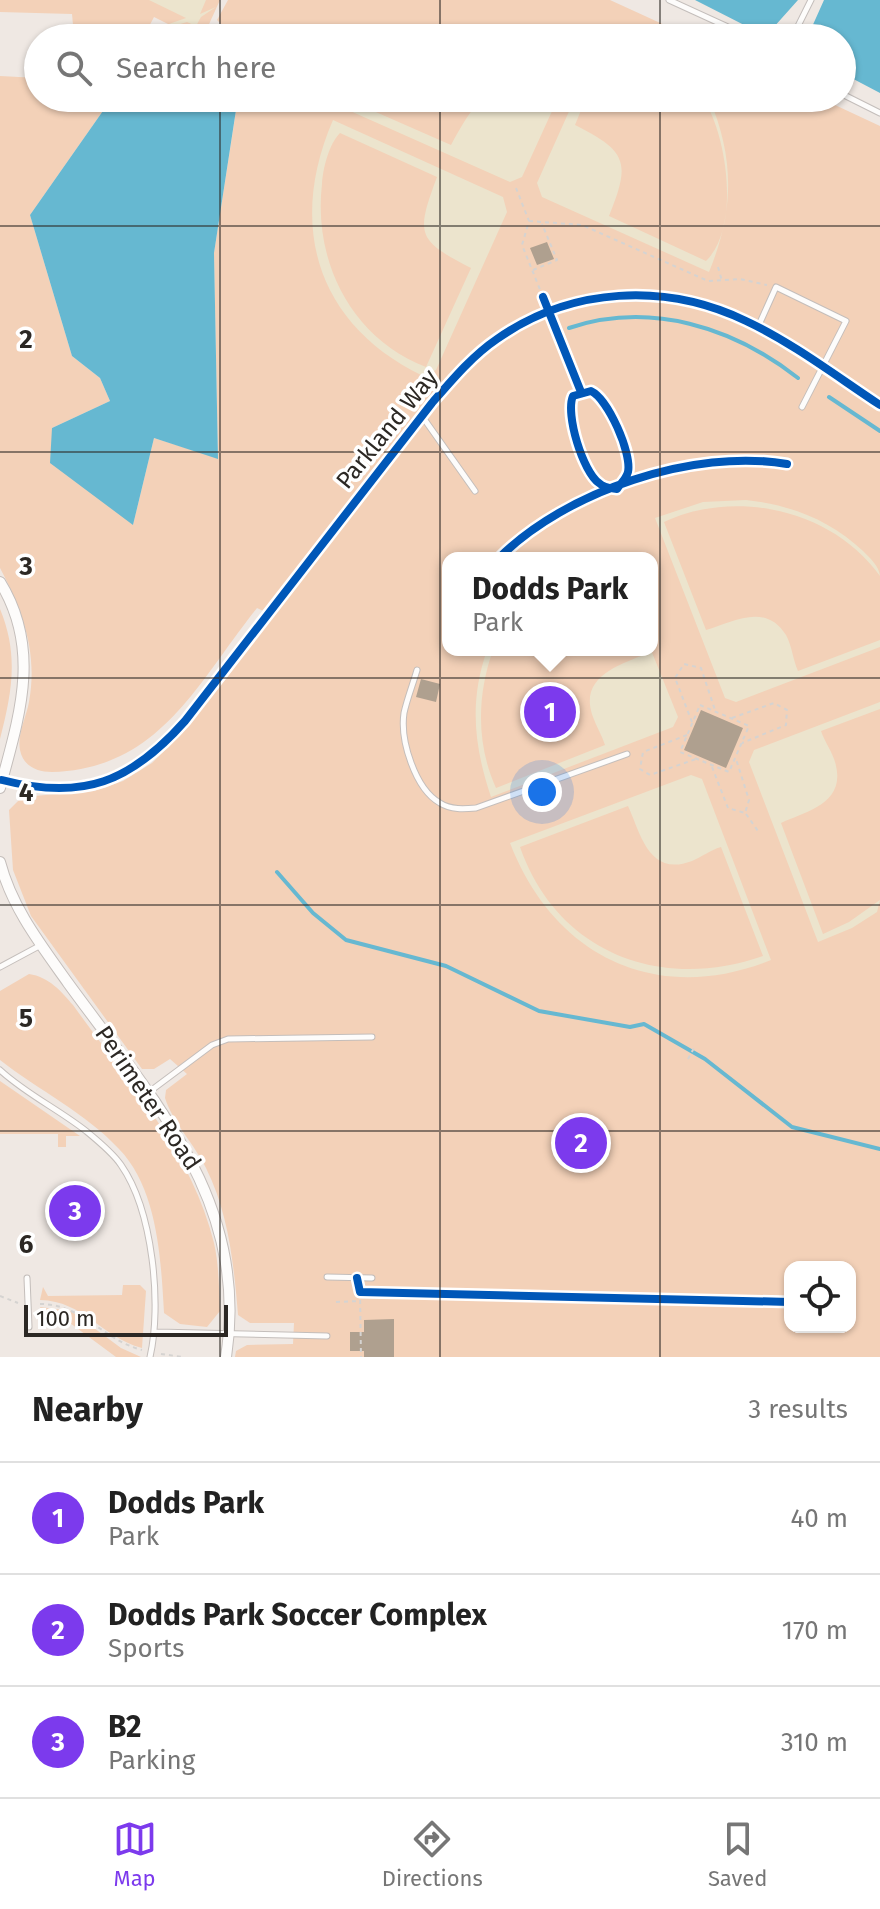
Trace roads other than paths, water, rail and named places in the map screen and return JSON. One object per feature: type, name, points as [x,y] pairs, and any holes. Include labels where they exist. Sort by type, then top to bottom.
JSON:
[{"type":"street","name":"Parkland Way","points":[[1,784],[66,789],[107,781],[148,759],[185,721],[421,416],[457,374],[495,341],[549,312],[612,296],[665,295],[695,301],[758,327],[880,405]]},
{"type":"street","points":[[0,582],[20,629],[26,668],[18,722],[1,784]]},
{"type":"street","name":"Perimeter Road","points":[[0,862],[12,897],[41,945],[192,1159],[215,1211],[231,1286],[230,1336],[226,1357]]},
{"type":"lane","points":[[669,0],[721,24]]},
{"type":"lane","points":[[799,24],[811,0]]},
{"type":"lane","points":[[856,101],[880,113]]},
{"type":"lane","points":[[758,327],[776,287],[846,321],[802,407]]},
{"type":"lane","points":[[421,416],[475,491]]},
{"type":"lane","points":[[417,670],[404,713],[404,738],[428,793],[439,803],[454,809],[476,808],[627,754]]},
{"type":"lane","points":[[0,967],[41,945]]},
{"type":"lane","points":[[148,1093],[212,1045],[228,1039],[372,1037]]},
{"type":"lane","points":[[0,1070],[86,1131],[121,1165],[141,1211],[151,1259],[156,1332],[150,1357]]},
{"type":"lane","points":[[327,1277],[372,1278]]},
{"type":"lane","points":[[27,1278],[29,1327]]},
{"type":"lane","points":[[156,1332],[327,1336]]},
{"type":"water","points":[[695,0],[798,0],[777,24],[742,24]]},
{"type":"water","points":[[824,0],[880,0],[880,93],[856,80],[856,24],[813,24]]},
{"type":"water","points":[[102,112],[236,112],[214,253],[218,459],[154,438],[133,525],[50,463],[52,428],[110,401],[100,378],[72,356],[30,215]]},
{"type":"waterway","points":[[569,328],[599,320],[630,317],[690,324],[746,345],[798,378]]},
{"type":"waterway","points":[[829,397],[880,431]]},
{"type":"waterway","points":[[277,872],[313,913],[346,940],[446,966],[539,1011],[630,1027],[644,1024],[705,1059],[792,1127],[880,1149]]},
{"type":"place","name":"Dodds Park","points":[[550,712]]},
{"type":"place","name":"Dodds Park Soccer Complex","points":[[581,1143]]},
{"type":"place","name":"B2","points":[[75,1211]]}]
